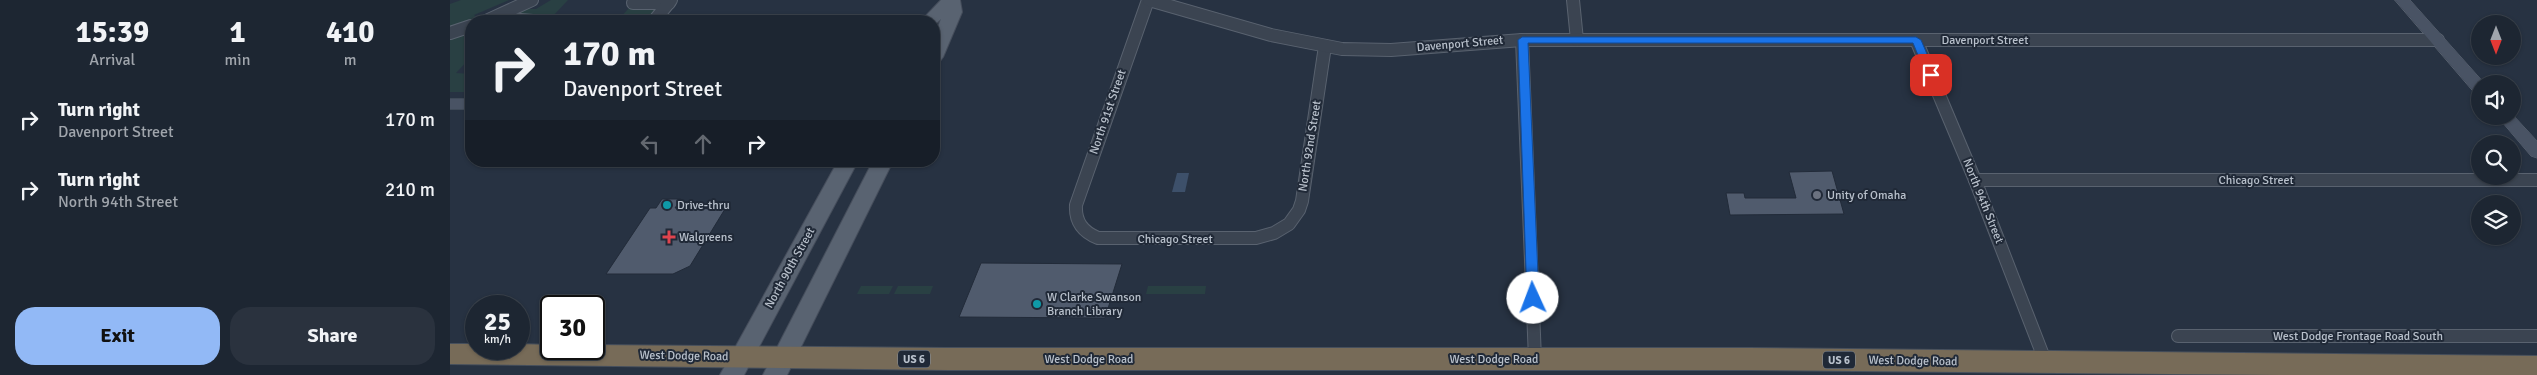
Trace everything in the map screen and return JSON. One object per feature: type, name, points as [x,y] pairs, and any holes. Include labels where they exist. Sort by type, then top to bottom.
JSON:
[{"type":"highway","name":"West Dodge Road","points":[[450,354],[737,366],[1535,359],[2537,367]]},
{"type":"highway","points":[[2151,375],[2209,365]]},
{"type":"main road","points":[[936,15],[951,0]]},
{"type":"main road","points":[[940,43],[953,12],[951,0]]},
{"type":"main road","name":"North 90th Street","points":[[737,366],[845,167]]},
{"type":"main road","points":[[780,366],[880,167]]},
{"type":"street","points":[[501,15],[532,0]]},
{"type":"street","name":"Davenport Street","points":[[1149,0],[1270,35],[1325,46],[1391,50],[1522,40],[2438,40]]},
{"type":"street","name":"North 91st Street","points":[[1080,225],[1075,214],[1078,198],[1149,0]]},
{"type":"street","points":[[1573,0],[1577,40]]},
{"type":"street","points":[[2402,0],[2471,78]]},
{"type":"street","points":[[633,3],[670,2]]},
{"type":"street","points":[[659,15],[670,2]]},
{"type":"street","points":[[450,33],[465,28]]},
{"type":"street","points":[[1522,40],[1535,359]]},
{"type":"street","name":"North 94th Street","points":[[1916,40],[1974,180],[2046,363]]},
{"type":"street","name":"North 92nd Street","points":[[1274,234],[1292,221],[1301,206],[1325,46]]},
{"type":"street","points":[[450,95],[465,95]]},
{"type":"street","points":[[450,104],[465,104]]},
{"type":"street","points":[[2513,125],[2537,152]]},
{"type":"street","name":"Chicago Street","points":[[1974,180],[2537,180]]},
{"type":"street","name":"Chicago Street","points":[[1080,225],[1092,236],[1105,239],[1247,239],[1274,234]]},
{"type":"street","name":"West Dodge Frontage Road South","points":[[2178,336],[2537,336]]},
{"type":"green space","points":[[461,0],[509,0],[474,15],[465,15],[465,25],[450,30],[450,4]]},
{"type":"green space","points":[[551,0],[568,0],[554,15],[520,15],[521,11],[526,9],[536,9]]},
{"type":"green space","points":[[630,7],[656,9],[651,15],[623,15]]},
{"type":"green space","points":[[465,33],[465,63],[456,73],[465,74],[465,92],[450,92],[450,37]]},
{"type":"green space","points":[[861,286],[893,286],[889,294],[857,294]]},
{"type":"green space","points":[[898,286],[933,286],[930,294],[894,294]]},
{"type":"green space","points":[[1148,286],[1206,286],[1205,294],[1146,294]]},
{"type":"water","points":[[1177,173],[1189,173],[1185,192],[1172,192]]},
{"type":"building","name":"Unity of Omaha","points":[[1832,171],[1844,214],[1730,215],[1726,193],[1744,193],[1745,198],[1796,198],[1789,172]]},
{"type":"building","name":"Walgreens","points":[[662,199],[681,199],[675,208],[725,209],[690,266],[673,274],[606,274],[650,208],[656,208]]},
{"type":"building","name":"W Clarke Swanson Branch Library","points":[[981,263],[1122,264],[1105,318],[959,317]]},
{"type":"place","name":"Unity of Omaha","points":[[1817,195]]},
{"type":"place","name":"Drive-thru","points":[[667,205]]},
{"type":"place","name":"Walgreens","points":[[669,237]]},
{"type":"place","name":"W Clarke Swanson Branch Library","points":[[1037,304]]},
{"type":"route","points":[[1533,298],[1522,40],[1916,40],[1931,75]]}]
